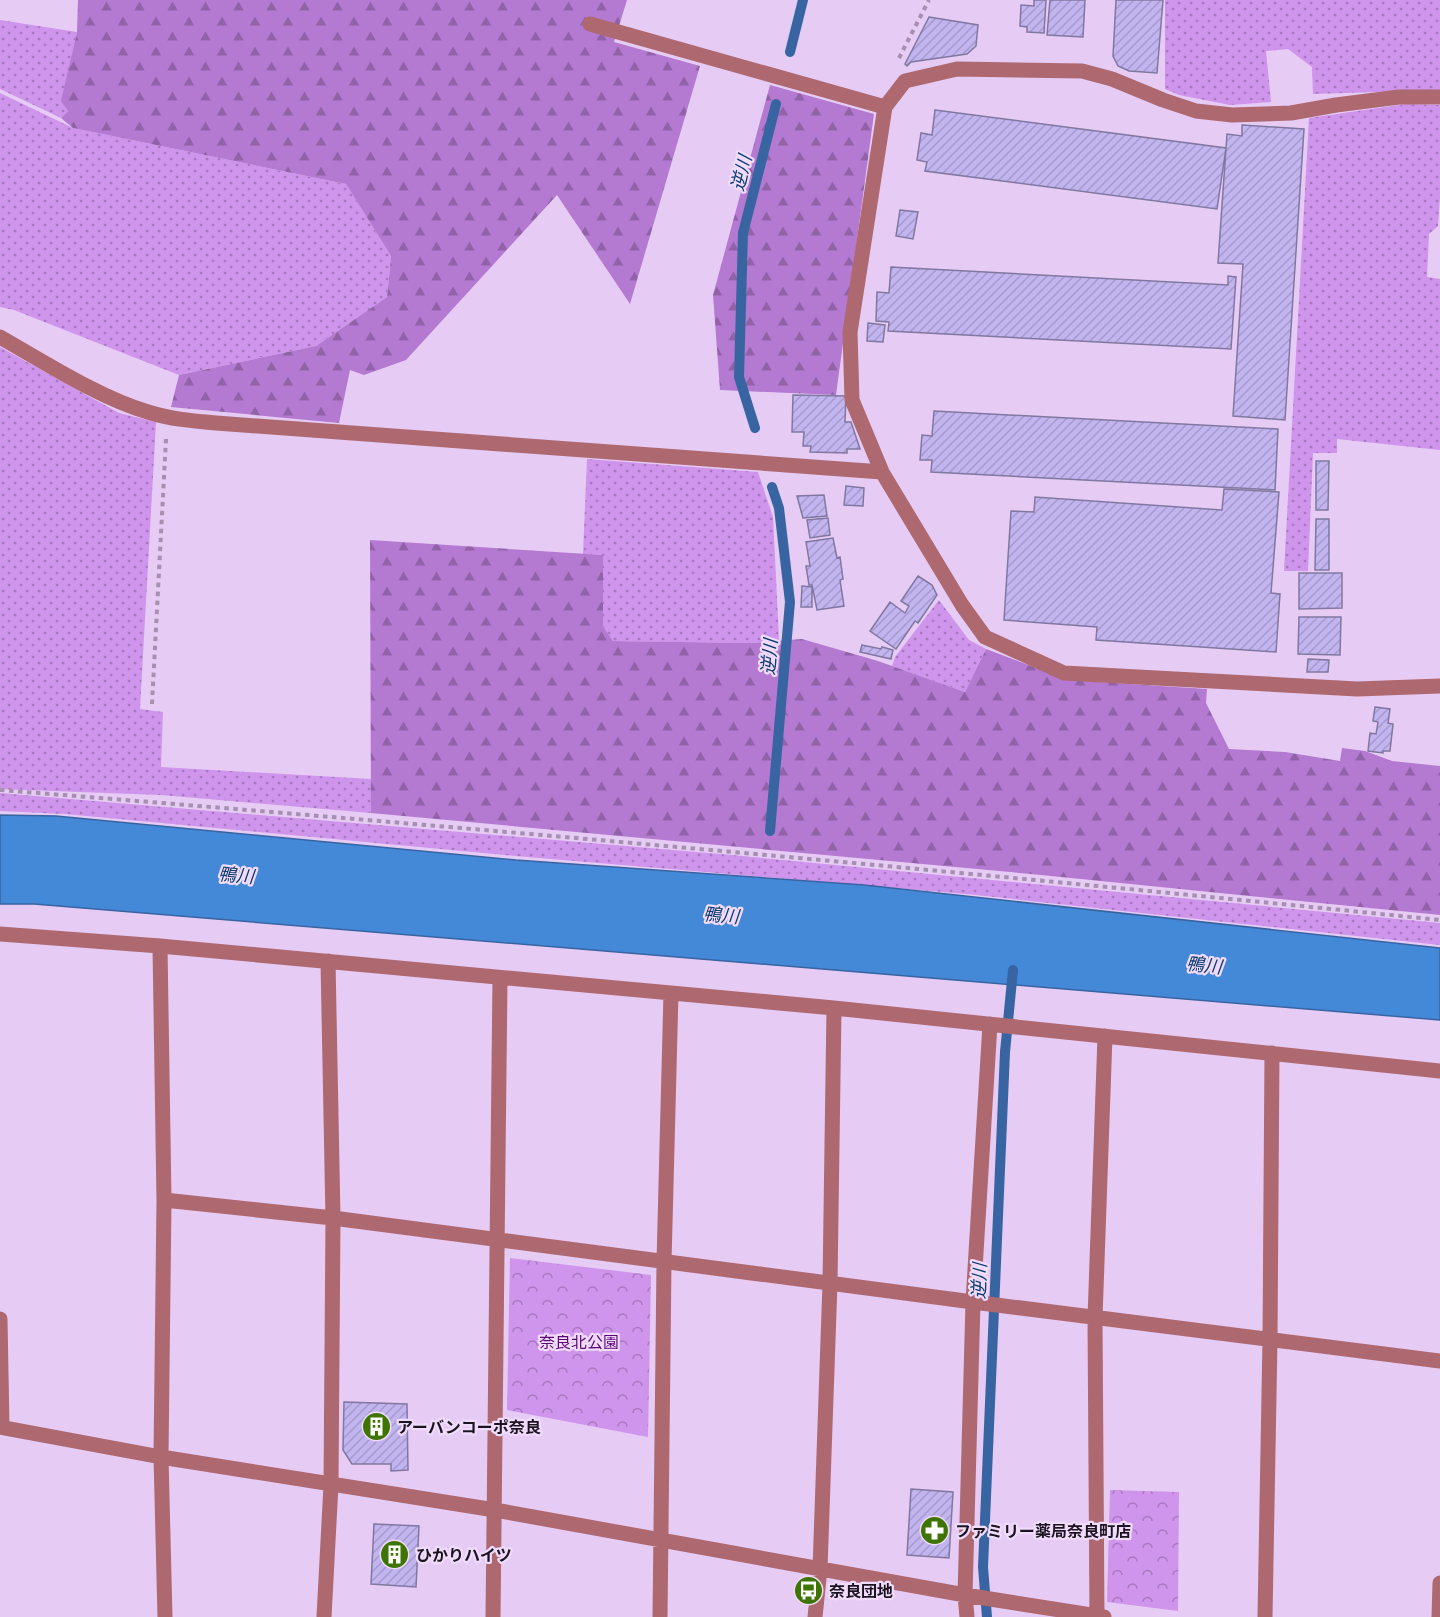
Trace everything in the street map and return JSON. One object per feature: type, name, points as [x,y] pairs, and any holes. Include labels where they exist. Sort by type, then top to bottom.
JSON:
[{"type":"street","points":[[590,24],[890,101]]},
{"type":"street","points":[[1440,96],[1399,97],[1291,113],[1232,115],[1196,111],[1083,70],[957,69],[905,81],[890,101],[850,332],[852,400],[882,472],[962,605],[985,637],[1064,673],[1357,689],[1440,686]]},
{"type":"street","points":[[0,337],[112,399],[167,417],[216,423],[882,472]]},
{"type":"street","points":[[0,934],[160,946],[834,1008],[1440,1071]]},
{"type":"street","points":[[160,946],[164,1200],[161,1457],[165,1617]]},
{"type":"street","points":[[324,1617],[331,1485],[333,1218],[328,962]]},
{"type":"street","points":[[493,1617],[500,978]]},
{"type":"street","points":[[660,1617],[670,993]]},
{"type":"street","points":[[815,1617],[820,1569],[830,1283],[834,1008]]},
{"type":"street","points":[[968,1617],[979,1303],[994,1024]]},
{"type":"street","points":[[0,1318],[1,1427],[161,1457],[495,1510],[970,1596],[1099,1617],[1095,1317],[1105,1036]]},
{"type":"street","points":[[1265,1617],[1272,1053]]},
{"type":"street","points":[[164,1200],[333,1218],[1440,1361]]},
{"type":"street","points":[[1439,1617],[1440,1583]]},
{"type":"path","points":[[890,101],[889,83],[892,71],[929,0]]},
{"type":"path","points":[[152,705],[167,417]]},
{"type":"path","points":[[0,790],[463,827],[1125,888],[1440,920]]},
{"type":"green space","points":[[78,0],[627,0],[614,42],[700,66],[630,304],[557,195],[406,360],[364,375],[350,370],[339,423],[171,407],[179,375],[316,346],[387,297],[391,256],[346,184],[73,128],[61,118],[68,111],[61,101],[77,32]]},
{"type":"green space","points":[[1165,0],[1440,0],[1440,90],[1313,94],[1312,67],[1288,49],[1266,51],[1271,102],[1230,105],[1179,95],[1165,89]]},
{"type":"green space","points":[[0,20],[77,32],[62,101],[68,111],[61,118],[0,89]]},
{"type":"green space","points":[[770,85],[874,114],[836,395],[720,390],[713,295]]},
{"type":"green space","points":[[0,93],[73,128],[346,184],[391,256],[387,297],[316,346],[179,375],[14,310],[0,307]]},
{"type":"green space","points":[[1406,104],[1440,105],[1438,226],[1429,234],[1427,277],[1440,279],[1440,450],[1337,439],[1337,453],[1313,453],[1308,571],[1284,571],[1309,118]]},
{"type":"green space","points":[[0,347],[119,413],[156,422],[140,709],[163,712],[161,767],[371,779],[371,813],[161,795],[0,789]]},
{"type":"green space","points":[[587,459],[758,472],[773,517],[779,640],[750,643],[613,641],[603,626],[603,555],[583,554]]},
{"type":"green space","points":[[370,540],[603,555],[603,626],[613,641],[750,643],[802,639],[878,661],[965,692],[986,649],[1068,680],[1207,689],[1206,703],[1229,749],[1285,752],[1340,761],[1342,748],[1365,751],[1392,761],[1440,766],[1440,915],[1041,875],[371,813]]},
{"type":"green space","points":[[939,600],[969,640],[986,649],[965,692],[892,666],[895,657]]},
{"type":"green space","points":[[0,793],[732,855],[1440,923],[1440,945],[966,894],[516,856],[65,814],[0,811]]},
{"type":"green space","name":"奈良北公園","points":[[510,1258],[651,1275],[648,1437],[507,1410]]},
{"type":"green space","points":[[1110,1490],[1179,1492],[1178,1611],[1107,1602]]},
{"type":"water","name":"鴨川","points":[[0,815],[56,816],[516,860],[864,885],[1440,948],[1440,1020],[34,904],[0,904]]},
{"type":"building","points":[[1034,0],[1046,0],[1044,33],[1027,32],[1027,27],[1020,26],[1021,5],[1034,6]]},
{"type":"building","points":[[1050,0],[1085,0],[1083,37],[1047,35]]},
{"type":"building","points":[[1116,0],[1163,0],[1157,73],[1129,71],[1118,66],[1113,56]]},
{"type":"building","points":[[929,17],[978,25],[976,46],[967,54],[911,62],[907,66],[905,64]]},
{"type":"building","points":[[935,110],[1226,148],[1217,209],[925,171],[927,162],[917,160],[921,133],[932,135]]},
{"type":"building","points":[[1242,125],[1304,129],[1285,420],[1233,416],[1243,264],[1218,263],[1227,134],[1242,136]]},
{"type":"building","points":[[900,210],[918,212],[913,239],[896,236]]},
{"type":"building","points":[[891,267],[1228,285],[1228,276],[1236,277],[1231,349],[888,331],[889,322],[876,321],[877,292],[889,293]]},
{"type":"building","points":[[868,323],[885,325],[883,342],[867,341]]},
{"type":"building","points":[[793,395],[846,396],[845,422],[851,422],[860,449],[847,449],[847,453],[810,452],[811,446],[803,446],[804,432],[792,432]]},
{"type":"building","points":[[934,411],[1278,429],[1275,490],[931,472],[932,460],[920,460],[922,435],[932,436]]},
{"type":"building","points":[[1316,461],[1329,461],[1328,510],[1316,510]]},
{"type":"building","points":[[846,486],[864,488],[863,506],[844,505]]},
{"type":"building","points":[[1224,489],[1279,492],[1271,593],[1280,594],[1276,652],[1096,640],[1097,627],[1004,620],[1011,511],[1034,512],[1035,497],[1222,510]]},
{"type":"building","points":[[824,495],[827,516],[803,518],[797,496]]},
{"type":"building","points":[[828,518],[830,535],[810,538],[807,520]]},
{"type":"building","points":[[1316,519],[1329,519],[1329,570],[1315,570]]},
{"type":"building","points":[[833,538],[837,558],[840,557],[843,579],[840,580],[844,606],[817,610],[812,585],[809,585],[806,566],[810,566],[806,542]]},
{"type":"building","points":[[1299,573],[1342,573],[1342,608],[1299,609]]},
{"type":"building","points":[[918,576],[932,585],[937,595],[896,649],[870,631],[890,602],[905,613],[909,606],[901,601]]},
{"type":"building","points":[[802,586],[812,587],[812,607],[801,607]]},
{"type":"building","points":[[1299,617],[1341,617],[1340,655],[1298,654]]},
{"type":"building","points":[[862,645],[893,650],[891,659],[860,652]]},
{"type":"building","points":[[1308,659],[1329,660],[1328,672],[1307,672]]},
{"type":"building","points":[[1375,707],[1390,709],[1388,723],[1393,724],[1390,751],[1383,751],[1383,753],[1368,751],[1370,733],[1376,734],[1378,722],[1373,721]]},
{"type":"building","name":"アーバンコーポ奈良","points":[[344,1402],[407,1404],[408,1470],[391,1471],[391,1464],[352,1464],[343,1450]]},
{"type":"building","points":[[911,1489],[953,1492],[949,1558],[907,1555]]},
{"type":"building","name":"ひかりハイツ","points":[[374,1524],[419,1526],[416,1587],[371,1584]]},
{"type":"waterway","name":"逆川","points":[[790,52],[803,0]]},
{"type":"waterway","name":"逆川","points":[[755,428],[739,377],[743,233],[776,104]]},
{"type":"waterway","name":"逆川","points":[[770,831],[790,602],[779,508],[772,487]]},
{"type":"waterway","name":"逆川","points":[[987,1617],[983,1567],[1005,1052],[1013,970]]},
{"type":"place","name":"アーバンコーポ奈良","points":[[376,1427]]},
{"type":"place","name":"ファミリー薬局奈良町店","points":[[934,1531]]},
{"type":"place","name":"ひかりハイツ","points":[[395,1555]]},
{"type":"place","name":"奈良団地","points":[[808,1591]]}]
